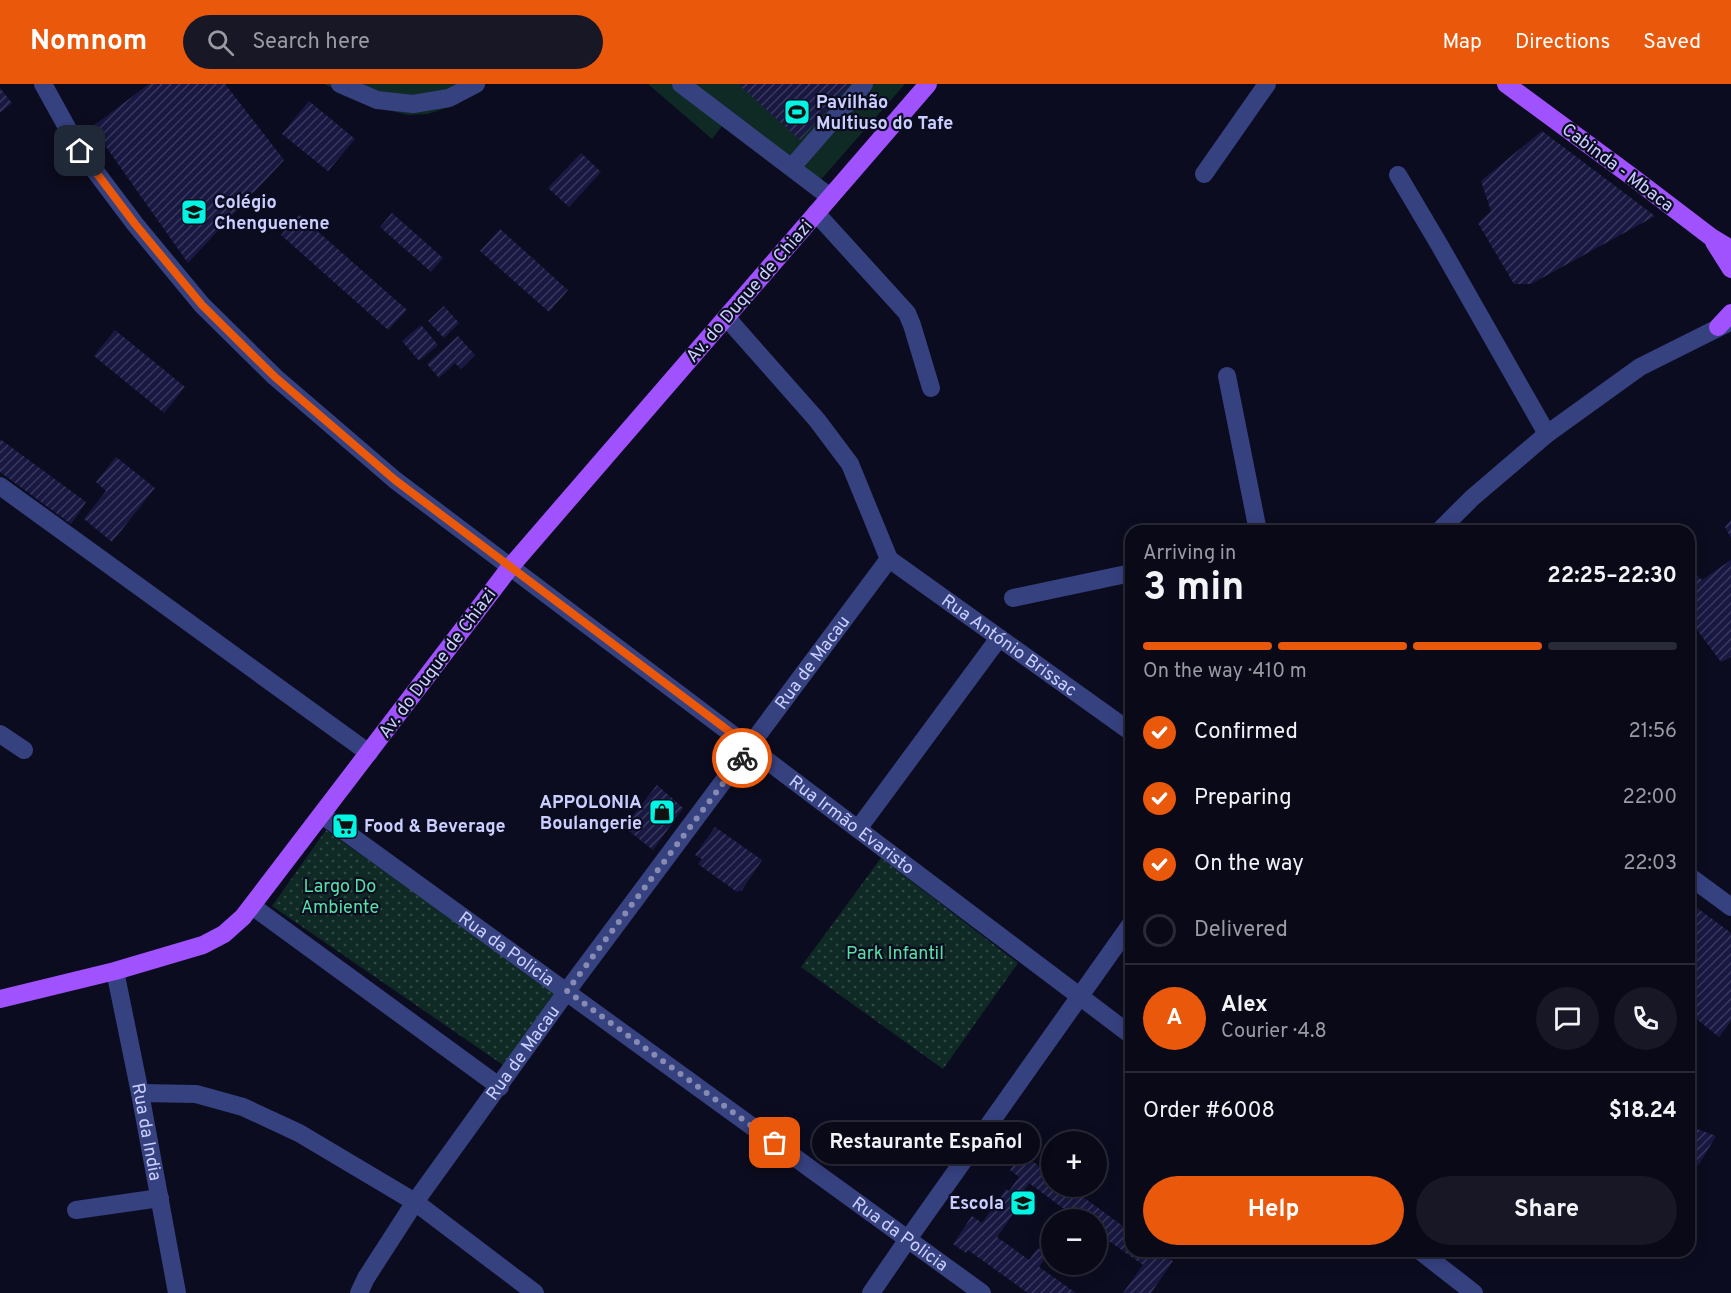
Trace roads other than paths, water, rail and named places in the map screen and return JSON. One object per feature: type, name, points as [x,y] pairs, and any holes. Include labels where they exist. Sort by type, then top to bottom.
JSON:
[{"type":"main road","name":"Av. do Duque de Chiazi","points":[[0,999],[115,971],[203,945],[224,934],[243,918],[511,567],[928,84]]},
{"type":"main road","name":"Cabinda - Mbaca","points":[[1506,84],[1731,251]]},
{"type":"main road","points":[[1711,237],[1731,268]]},
{"type":"main road","points":[[1727,324],[1731,313]]},
{"type":"street","name":"Rua Irmão Evaristo","points":[[43,84],[80,151],[135,224],[202,305],[275,377],[395,480],[1125,1031]]},
{"type":"street","points":[[340,84],[377,100],[413,104],[449,98],[476,84]]},
{"type":"street","points":[[681,84],[830,197]]},
{"type":"street","points":[[792,167],[864,84]]},
{"type":"street","points":[[1204,174],[1267,84]]},
{"type":"street","points":[[1398,175],[1546,434]]},
{"type":"street","points":[[816,213],[907,313],[931,388]]},
{"type":"street","points":[[726,317],[803,405],[850,464],[889,560]]},
{"type":"street","points":[[1445,525],[1472,498],[1546,434],[1640,367],[1727,324]]},
{"type":"street","points":[[1227,376],[1257,525]]},
{"type":"street","points":[[0,486],[369,753]]},
{"type":"street","name":"Rua António Brissac","points":[[889,560],[1125,728]]},
{"type":"street","name":"Rua de Macau","points":[[359,1293],[366,1278],[416,1202],[567,991],[889,560]]},
{"type":"street","points":[[1013,598],[1125,574]]},
{"type":"street","points":[[858,829],[999,638]]},
{"type":"street","points":[[0,734],[24,750]]},
{"type":"street","name":"Rua da Policia","points":[[322,814],[982,1293]]},
{"type":"street","points":[[1695,881],[1731,908]]},
{"type":"street","points":[[252,906],[500,1087]]},
{"type":"street","points":[[872,1293],[1125,932]]},
{"type":"street","name":"Rua da India","points":[[115,971],[177,1293]]},
{"type":"street","points":[[140,1093],[196,1094],[243,1107],[298,1133],[416,1202],[535,1293]]},
{"type":"street","points":[[76,1210],[160,1198]]},
{"type":"street","points":[[1428,1257],[1474,1293]]},
{"type":"place","name":"Pavilhão Multiuso do Tafe","points":[[797,112]]},
{"type":"place","name":"Colégio Chenguenene","points":[[194,212]]},
{"type":"place","name":"APPOLONIA Boulangerie","points":[[662,812]]},
{"type":"place","name":"Food & Beverage","points":[[345,826]]},
{"type":"place","name":"Restaurante Español","points":[[775,1143]]},
{"type":"place","name":"Escola","points":[[1023,1203]]},
{"type":"park label","name":"Largo Do Ambiente","points":[[340,896]]},
{"type":"park label","name":"Park Infantil","points":[[895,953]]}]
